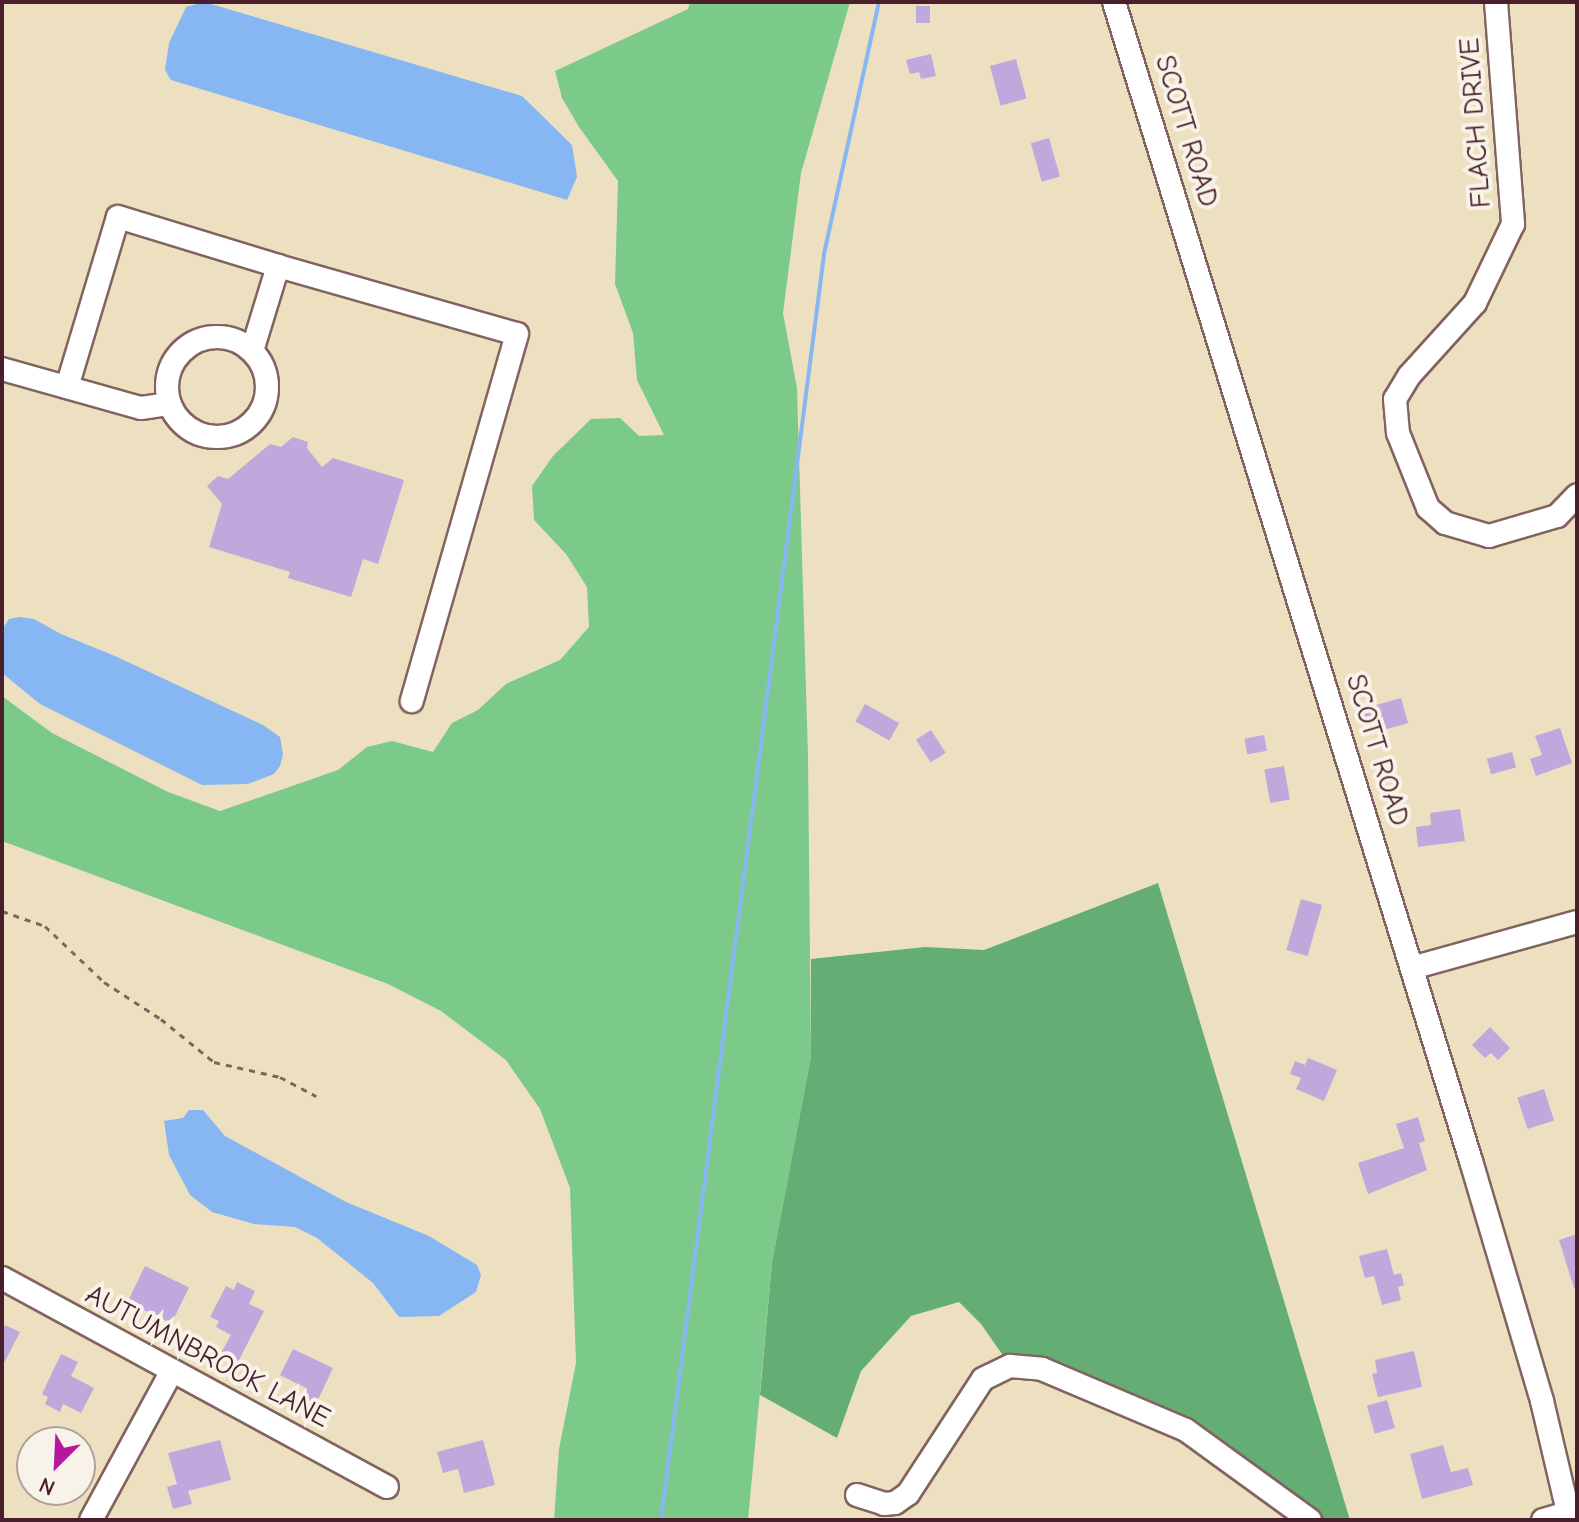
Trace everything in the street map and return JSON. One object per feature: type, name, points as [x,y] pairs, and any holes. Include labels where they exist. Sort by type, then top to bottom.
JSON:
[{"type":"street","name":"SCOTT ROAD","points":[[1114,2],[1412,968],[1542,1401],[1572,1515]]},
{"type":"street","name":"FLACH DRIVE","points":[[1496,2],[1513,224],[1475,303],[1409,376],[1395,399],[1398,433],[1428,508],[1445,523],[1457,528],[1489,536],[1557,516],[1577,495]]},
{"type":"street","points":[[67,387],[118,217],[517,334],[412,701]]},
{"type":"street","points":[[252,351],[278,266]]},
{"type":"street","points":[[222,337],[238,341],[252,351],[262,364],[267,395],[262,411],[238,433],[222,437],[191,430],[176,419],[170,404],[169,372],[189,345],[222,337]]},
{"type":"street","points":[[2,369],[141,408],[170,404]]},
{"type":"street","points":[[1412,968],[1577,922]]},
{"type":"street","name":"AUTUMNBROOK LANE","points":[[2,1278],[387,1487]]},
{"type":"street","points":[[857,1495],[884,1504],[895,1503],[908,1494],[983,1379],[1010,1366],[1042,1369],[1186,1430],[1310,1520]]},
{"type":"street","points":[[91,1520],[172,1371]]},
{"type":"street","points":[[1543,1520],[1572,1515]]},
{"type":"path","points":[[2,911],[45,926],[104,982],[161,1019],[214,1062],[280,1077],[316,1096]]},
{"type":"green space","points":[[690,2],[850,2],[801,173],[783,313],[797,388],[808,756],[811,1056],[772,1263],[748,1520],[554,1520],[559,1449],[576,1363],[570,1188],[540,1109],[506,1060],[441,1011],[388,984],[2,841],[2,696],[52,733],[168,792],[220,811],[338,770],[367,747],[392,741],[433,752],[452,723],[478,710],[506,684],[560,660],[589,627],[587,587],[566,554],[534,520],[532,486],[553,456],[591,419],[620,418],[639,436],[664,435],[637,380],[633,333],[615,284],[618,181],[562,98],[555,71],[688,9]]},
{"type":"green space","points":[[1158,883],[1350,1520],[1313,1520],[1156,1407],[1004,1357],[981,1324],[959,1302],[911,1316],[861,1371],[837,1438],[760,1395],[772,1263],[811,1056],[811,959],[925,947],[984,950]]},
{"type":"water","points":[[204,2],[522,96],[572,145],[577,177],[567,200],[171,80],[165,70],[169,43],[186,7]]},
{"type":"water","points":[[9,619],[34,619],[263,725],[280,737],[283,754],[280,766],[274,774],[248,784],[202,785],[40,704],[2,673],[2,630]]},
{"type":"water","points":[[189,1110],[203,1110],[225,1136],[346,1202],[429,1236],[477,1265],[481,1275],[476,1292],[439,1316],[399,1317],[373,1283],[317,1238],[295,1227],[254,1224],[212,1212],[190,1195],[169,1155],[164,1121],[183,1118]]},
{"type":"building","points":[[916,6],[930,6],[930,23],[916,23]]},
{"type":"building","points":[[931,54],[936,76],[921,79],[919,72],[910,74],[906,60]]},
{"type":"building","points":[[1016,59],[1027,99],[1001,106],[990,66]]},
{"type":"building","points":[[1049,138],[1060,176],[1042,182],[1031,143]]},
{"type":"building","points":[[293,437],[308,442],[307,448],[322,467],[333,458],[404,480],[378,564],[363,559],[351,597],[288,578],[290,572],[209,547],[222,504],[207,486],[218,476],[228,479],[270,444],[281,447]]},
{"type":"building","points":[[1401,698],[1408,723],[1369,734],[1362,709]]},
{"type":"building","points":[[865,704],[899,723],[889,740],[855,721]]},
{"type":"building","points":[[1560,728],[1572,763],[1536,776],[1530,759],[1542,755],[1535,736]]},
{"type":"building","points":[[931,730],[946,753],[931,762],[916,740]]},
{"type":"building","points":[[1264,735],[1267,751],[1247,755],[1244,739]]},
{"type":"building","points":[[1512,752],[1516,767],[1491,774],[1487,759]]},
{"type":"building","points":[[1284,766],[1290,799],[1270,803],[1264,769]]},
{"type":"building","points":[[1460,809],[1465,841],[1418,847],[1416,827],[1431,825],[1430,813]]},
{"type":"building","points":[[1301,899],[1322,905],[1308,956],[1286,950]]},
{"type":"building","points":[[1490,1027],[1510,1048],[1498,1060],[1491,1053],[1485,1058],[1472,1045]]},
{"type":"building","points":[[1308,1058],[1337,1070],[1324,1101],[1296,1089],[1301,1078],[1290,1074],[1295,1061],[1305,1065]]},
{"type":"building","points":[[1544,1089],[1554,1120],[1528,1129],[1517,1098]]},
{"type":"building","points":[[1418,1117],[1425,1141],[1419,1143],[1427,1170],[1368,1194],[1358,1163],[1404,1148],[1396,1124]]},
{"type":"building","points":[[1577,1234],[1577,1287],[1574,1288],[1559,1240]]},
{"type":"building","points":[[1387,1249],[1394,1275],[1401,1273],[1404,1285],[1398,1287],[1401,1300],[1382,1305],[1374,1276],[1365,1278],[1359,1256]]},
{"type":"building","points":[[145,1266],[189,1287],[172,1323],[127,1302]]},
{"type":"building","points":[[237,1282],[255,1291],[249,1304],[264,1311],[237,1364],[220,1355],[231,1335],[216,1327],[219,1321],[210,1317],[226,1286],[234,1290]]},
{"type":"building","points":[[5,1325],[20,1332],[2,1367],[2,1332]]},
{"type":"building","points":[[293,1349],[333,1368],[315,1406],[300,1399],[306,1388],[280,1375]]},
{"type":"building","points":[[1414,1351],[1422,1387],[1378,1397],[1372,1374],[1377,1373],[1375,1360]]},
{"type":"building","points":[[61,1354],[78,1362],[71,1376],[94,1388],[81,1413],[63,1404],[60,1412],[45,1404],[48,1397],[42,1394]]},
{"type":"building","points":[[1387,1400],[1395,1428],[1375,1434],[1367,1406]]},
{"type":"building","points":[[220,1440],[231,1480],[188,1491],[192,1504],[173,1509],[167,1487],[177,1484],[168,1453]]},
{"type":"building","points":[[483,1440],[495,1485],[464,1493],[458,1469],[443,1473],[437,1452]]},
{"type":"building","points":[[1443,1445],[1451,1472],[1468,1468],[1473,1485],[1422,1499],[1410,1454]]},
{"type":"waterway","points":[[661,1520],[824,254],[879,2]]}]
